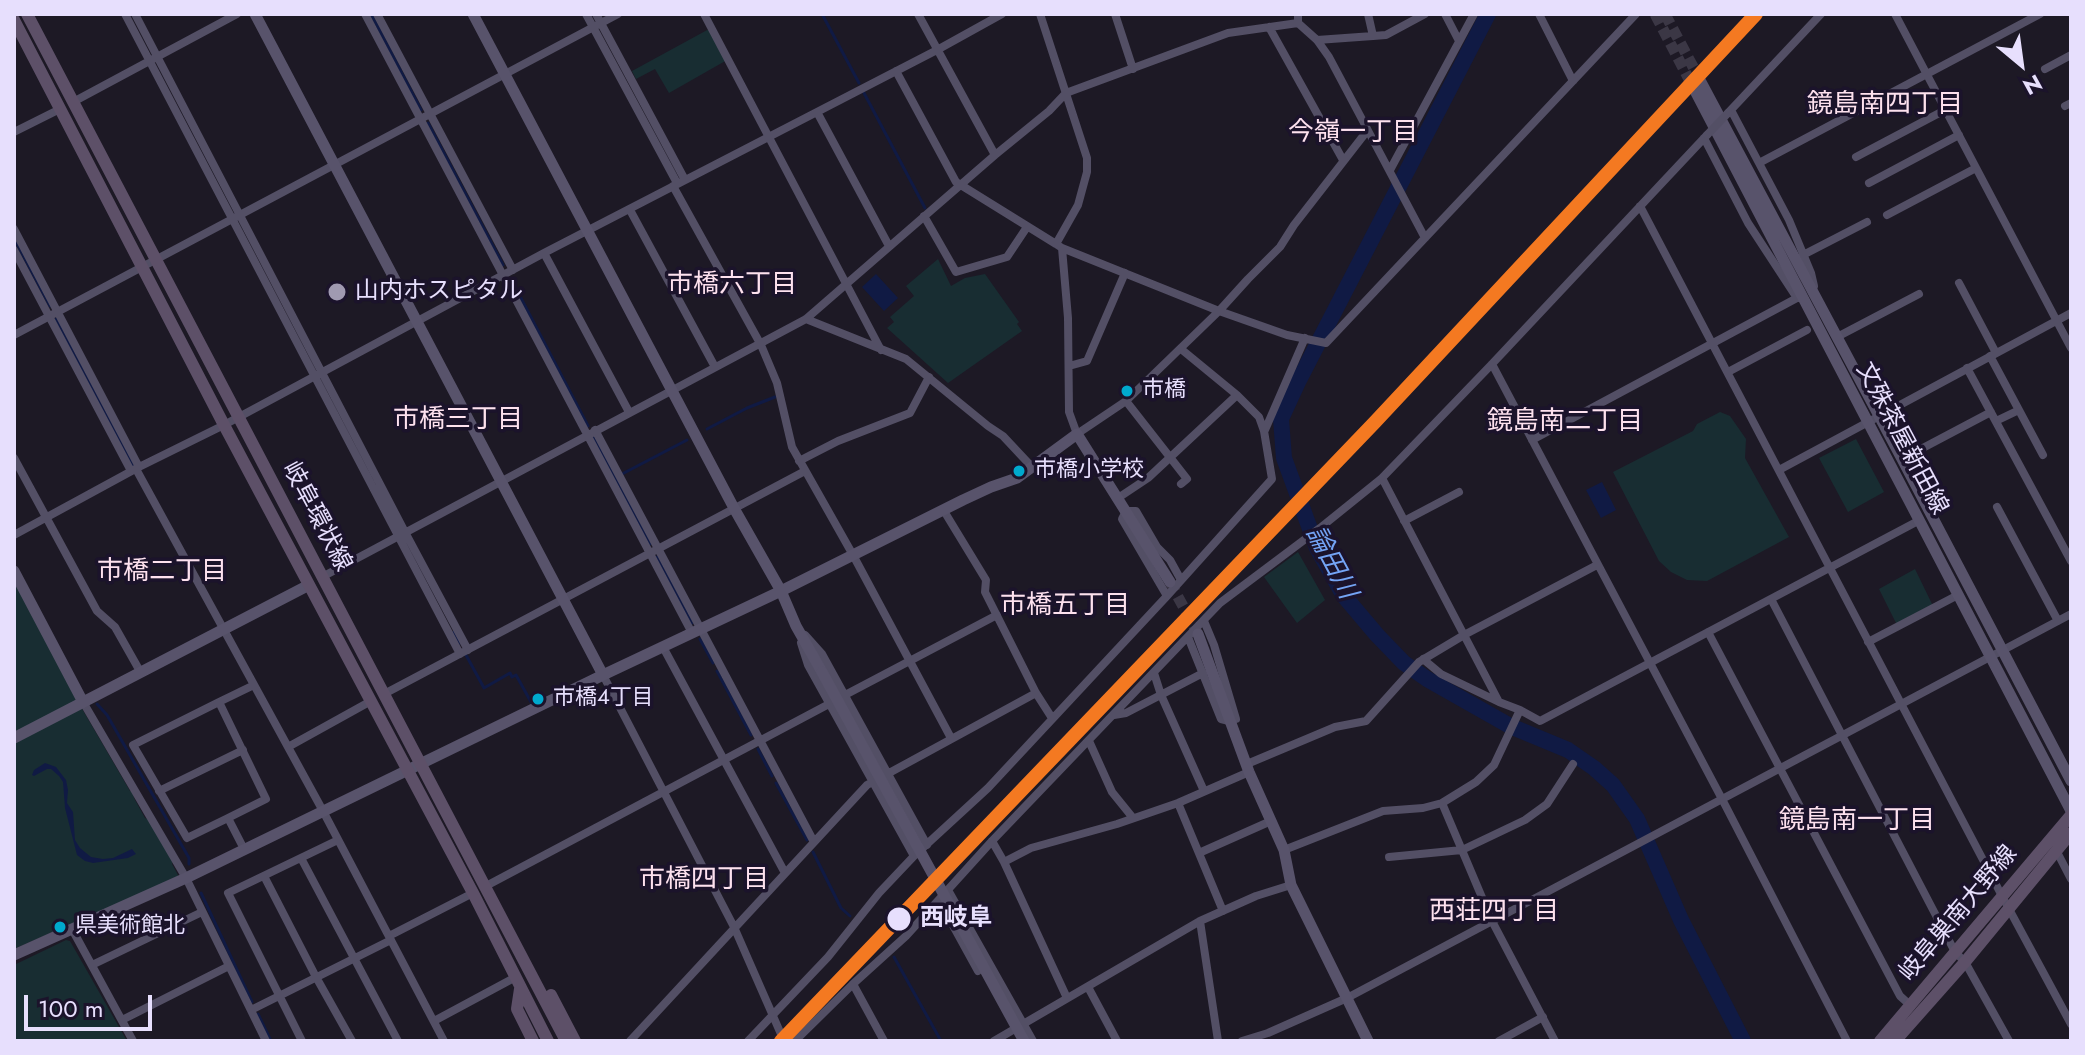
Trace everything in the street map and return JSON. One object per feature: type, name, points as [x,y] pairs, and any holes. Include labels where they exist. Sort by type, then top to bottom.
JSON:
[{"type":"main road","name":"岐阜環状線","points":[[27,14],[566,1041]]},
{"type":"main road","name":"岐阜環状線","points":[[14,20],[548,1041]]},
{"type":"main road","name":"岐阜巣南大野線","points":[[1895,1041],[2071,813]]},
{"type":"main road","name":"岐阜巣南大野線","points":[[2005,902],[2071,833]]},
{"type":"main road","name":"岐阜巣南大野線","points":[[1880,1041],[1910,1005],[1960,957]]},
{"type":"main road","points":[[535,981],[543,983],[549,991],[575,1041]]},
{"type":"main road","points":[[517,983],[517,1009],[533,1041]]},
{"type":"street","points":[[125,14],[154,58]]},
{"type":"street","points":[[135,14],[154,58],[464,652]]},
{"type":"street","points":[[73,102],[237,14]]},
{"type":"street","points":[[255,14],[734,927],[784,1041]]},
{"type":"street","points":[[365,14],[513,270]]},
{"type":"street","points":[[377,14],[504,275],[659,549],[696,631]]},
{"type":"street","points":[[473,14],[735,510],[781,591],[808,665],[914,856]]},
{"type":"street","points":[[586,14],[597,25],[761,345],[777,383],[792,447],[799,461],[951,738]]},
{"type":"street","points":[[596,14],[597,25]]},
{"type":"street","points":[[14,335],[618,14]]},
{"type":"street","points":[[704,14],[881,350]]},
{"type":"street","points":[[918,14],[995,155]]},
{"type":"street","points":[[14,535],[1002,14]]},
{"type":"street","points":[[1040,14],[1087,158],[1087,172],[1078,205],[1059,246],[1069,366],[1069,412],[1077,434],[1176,581]]},
{"type":"street","points":[[1115,14],[1133,69]]},
{"type":"street","points":[[1368,14],[1373,36]]},
{"type":"street","points":[[1317,40],[1386,35],[1425,14]]},
{"type":"street","points":[[1445,14],[1459,41]]},
{"type":"street","points":[[1390,173],[1474,14]]},
{"type":"street","points":[[1539,14],[1573,81]]},
{"type":"street","points":[[896,71],[960,185],[1059,246],[1219,311],[1287,335],[1326,343],[1636,14]]},
{"type":"street","points":[[795,1041],[906,936],[992,841],[1193,636],[1220,603],[1382,478],[1821,14]]},
{"type":"street","points":[[1895,14],[2071,348]]},
{"type":"street","points":[[1759,163],[2040,14]]},
{"type":"street","points":[[322,577],[806,319],[1049,111],[1066,93],[1228,33],[1269,27],[1298,18],[1329,57],[1425,238]]},
{"type":"street","points":[[1269,27],[1343,160]]},
{"type":"street","points":[[2045,69],[2071,55]]},
{"type":"street","name":"文殊茶屋新田線","points":[[2071,781],[1997,653],[1958,595],[1920,520],[1873,419],[1837,337],[1696,83],[1800,298],[1873,419],[1902,459],[1997,653],[2071,813]]},
{"type":"street","points":[[14,132],[60,109]]},
{"type":"street","points":[[1856,157],[1945,110]]},
{"type":"street","points":[[817,112],[889,246]]},
{"type":"street","points":[[1729,112],[1789,220],[1811,273],[1817,299]]},
{"type":"street","points":[[14,955],[186,878],[991,487],[1017,478],[1126,401],[1181,349],[1280,247],[1367,131]]},
{"type":"street","points":[[1869,183],[1959,135]]},
{"type":"street","points":[[1532,440],[1800,298],[1748,223],[1705,136]]},
{"type":"street","points":[[1887,215],[1976,168]]},
{"type":"street","points":[[1640,206],[2071,1024]]},
{"type":"street","points":[[630,210],[715,367]]},
{"type":"street","points":[[924,216],[956,272],[1007,257],[1027,227]]},
{"type":"street","points":[[1803,255],[1867,222]]},
{"type":"street","points":[[14,229],[53,314],[135,469],[323,811],[444,1041]]},
{"type":"street","points":[[14,250],[53,314]]},
{"type":"street","points":[[544,253],[629,412]]},
{"type":"street","points":[[1069,366],[1087,361],[1125,273]]},
{"type":"street","points":[[1959,283],[2043,455]]},
{"type":"street","points":[[1837,337],[1919,294]]},
{"type":"street","points":[[1779,470],[2071,313]]},
{"type":"street","points":[[806,319],[906,359],[1003,436],[1032,467]]},
{"type":"street","points":[[1728,372],[1807,330]]},
{"type":"street","points":[[1264,431],[1305,338]]},
{"type":"street","points":[[748,1041],[828,957],[870,903],[914,856],[988,788],[1272,479],[1259,417],[1181,349]]},
{"type":"street","points":[[1492,364],[1847,1041]]},
{"type":"street","points":[[1967,368],[2071,561]]},
{"type":"street","points":[[799,461],[838,441],[910,413],[929,377]]},
{"type":"street","points":[[1118,498],[1148,478],[1237,395]]},
{"type":"street","points":[[1126,401],[1187,479],[1181,484]]},
{"type":"street","points":[[1996,421],[2019,410]]},
{"type":"street","points":[[1902,459],[1991,412]]},
{"type":"street","points":[[591,432],[650,554],[759,740],[814,842]]},
{"type":"street","points":[[14,458],[97,611],[115,627],[141,673]]},
{"type":"street","points":[[384,694],[805,471]]},
{"type":"street","points":[[1382,478],[1499,702]]},
{"type":"street","points":[[1404,521],[1459,492]]},
{"type":"street","points":[[1997,507],[2058,621]]},
{"type":"street","points":[[944,511],[986,580],[985,592],[1052,718]]},
{"type":"street","points":[[1126,511],[1122,519],[1167,596]]},
{"type":"street","points":[[1421,661],[1441,674],[1540,721],[1920,520]]},
{"type":"street","points":[[1004,862],[1031,848],[1178,803],[1335,727],[1366,721],[1421,661],[1597,565]]},
{"type":"street","points":[[14,571],[83,702],[186,878],[266,1041]]},
{"type":"street","points":[[14,738],[309,585]]},
{"type":"street","points":[[1868,642],[1958,595]]},
{"type":"street","points":[[1771,599],[1960,957],[2009,1041]]},
{"type":"street","points":[[1242,1041],[1268,1033],[1347,998],[2071,614]]},
{"type":"street","points":[[845,695],[997,615]]},
{"type":"street","points":[[1193,636],[1221,719],[1236,719],[1204,621]]},
{"type":"street","points":[[796,626],[1024,1041]]},
{"type":"street","points":[[796,626],[822,654],[927,845]]},
{"type":"street","points":[[1708,632],[1900,996],[1910,1005]]},
{"type":"street","points":[[1193,636],[1284,850],[1291,885],[1368,1041]]},
{"type":"street","points":[[663,647],[785,873]]},
{"type":"street","points":[[1154,673],[1204,791]]},
{"type":"street","points":[[1114,715],[1126,713],[1203,673]]},
{"type":"street","points":[[219,702],[266,799],[187,838],[133,745],[219,702],[254,685]]},
{"type":"street","points":[[630,1041],[867,785],[1036,693]]},
{"type":"street","points":[[288,747],[371,701]]},
{"type":"street","points":[[486,886],[829,704]]},
{"type":"street","points":[[1284,850],[1383,811],[1423,808],[1442,803],[1476,782],[1494,765],[1519,713]]},
{"type":"street","points":[[1089,741],[1112,792],[1133,818]]},
{"type":"street","points":[[159,791],[243,750]]},
{"type":"street","points":[[1389,857],[1462,850],[1525,820],[1547,804],[1573,764]]},
{"type":"street","points":[[1178,803],[1223,911]]},
{"type":"street","points":[[1442,803],[1492,921],[1555,1041]]},
{"type":"street","points":[[228,818],[244,849]]},
{"type":"street","points":[[1199,853],[1271,821]]},
{"type":"street","points":[[302,1041],[228,893],[338,840]]},
{"type":"street","points":[[992,841],[1067,998]]},
{"type":"street","points":[[2056,850],[2071,879]]},
{"type":"street","points":[[301,858],[398,1041]]},
{"type":"street","points":[[264,876],[352,1041]]},
{"type":"street","points":[[994,1041],[1200,921],[1256,896],[1291,885]]},
{"type":"street","points":[[948,890],[1033,1041]]},
{"type":"street","points":[[251,1010],[354,959],[473,893]]},
{"type":"street","points":[[939,900],[978,971]]},
{"type":"street","points":[[92,965],[202,912]]},
{"type":"street","points":[[1200,921],[1218,1041]]},
{"type":"street","points":[[72,929],[133,1041]]},
{"type":"street","points":[[122,1020],[229,966]]},
{"type":"street","points":[[434,1021],[517,983]]},
{"type":"street","points":[[853,984],[884,1041]]},
{"type":"street","points":[[1088,987],[1117,1041]]},
{"type":"street","points":[[1499,1041],[1543,1017]]},
{"type":"street","points":[[1011,1030],[1017,1041]]},
{"type":"green space","points":[[709,29],[727,60],[669,93],[655,69],[636,79],[632,71]]},
{"type":"green space","points":[[938,259],[951,286],[965,278],[985,274],[1022,331],[948,383],[887,328],[894,322],[890,317],[914,296],[906,286]]},
{"type":"green space","points":[[1720,412],[1730,416],[1746,439],[1745,458],[1789,537],[1707,581],[1687,580],[1659,561],[1613,472],[1693,431],[1697,424]]},
{"type":"green space","points":[[1856,439],[1884,492],[1848,512],[1819,458]]},
{"type":"green space","points":[[1298,552],[1325,600],[1297,623],[1264,577]]},
{"type":"green space","points":[[1915,569],[1933,606],[1897,625],[1879,589]]},
{"type":"green space","points":[[14,580],[81,707],[130,791],[133,791],[145,818],[151,821],[174,860],[172,864],[179,877],[14,949]]},
{"type":"green space","points":[[66,940],[70,941],[127,1041],[14,1041],[14,965]]},
{"type":"water","points":[[876,274],[898,298],[884,311],[862,287]]},
{"type":"water","points":[[1602,482],[1616,510],[1601,518],[1586,490]]},
{"type":"water","points":[[45,763],[56,767],[66,780],[67,803],[73,812],[75,840],[80,848],[91,857],[103,859],[132,849],[136,854],[93,863],[77,855],[65,808],[63,782],[51,769],[32,775]]},
{"type":"waterway","points":[[371,14],[421,110]]},
{"type":"waterway","points":[[822,14],[859,83]]},
{"type":"waterway","name":"論田川","points":[[1488,14],[1281,419],[1284,458],[1317,548],[1344,596],[1404,663],[1510,726],[1568,750],[1613,785],[1637,819],[1681,920],[1743,1041]]},
{"type":"waterway","points":[[864,93],[925,208]]},
{"type":"waterway","points":[[428,123],[503,265]]},
{"type":"waterway","points":[[14,238],[50,306]]},
{"type":"waterway","points":[[513,283],[588,426]]},
{"type":"waterway","points":[[56,319],[133,466]]},
{"type":"waterway","points":[[707,429],[775,397]]},
{"type":"waterway","points":[[594,438],[650,544]]},
{"type":"waterway","points":[[622,474],[687,440]]},
{"type":"waterway","points":[[657,557],[692,623]]},
{"type":"waterway","points":[[454,632],[460,643]]},
{"type":"waterway","points":[[700,639],[713,663]]},
{"type":"waterway","points":[[466,655],[484,688],[510,673],[512,677],[516,675],[531,702]]},
{"type":"waterway","points":[[717,671],[751,735]]},
{"type":"waterway","points":[[97,704],[107,715],[189,858],[189,864]]},
{"type":"waterway","points":[[758,749],[772,776]]},
{"type":"waterway","points":[[776,783],[807,840]]},
{"type":"waterway","points":[[813,852],[841,908],[850,916]]},
{"type":"waterway","points":[[201,893],[252,1002]]},
{"type":"waterway","points":[[894,957],[941,1041]]},
{"type":"waterway","points":[[258,1014],[271,1041]]},
{"type":"tunnel","points":[[1655,14],[1693,87]]},
{"type":"tunnel","points":[[1665,14],[1700,80]]},
{"type":"tunnel","points":[[1170,582],[1198,634]]},
{"type":"transit line","points":[[781,1041],[1375,422],[1756,14]]},
{"type":"place","name":"山内ホスピタル","points":[[337,292]]},
{"type":"place","name":"市橋","points":[[1127,391]]},
{"type":"place","name":"市橋小学校","points":[[1019,471]]},
{"type":"place","name":"市橋4丁目","points":[[538,699]]},
{"type":"place","name":"西岐阜","points":[[899,919]]},
{"type":"place","name":"県美術館北","points":[[60,927]]},
{"type":"district","name":"鏡島南四丁目","points":[[1885,106]]},
{"type":"district","name":"今嶺一丁目","points":[[1353,134]]},
{"type":"district","name":"市橋六丁目","points":[[732,286]]},
{"type":"district","name":"市橋三丁目","points":[[458,421]]},
{"type":"district","name":"鏡島南二丁目","points":[[1565,423]]},
{"type":"district","name":"市橋二丁目","points":[[162,573]]},
{"type":"district","name":"市橋五丁目","points":[[1065,607]]},
{"type":"district","name":"鏡島南一丁目","points":[[1857,822]]},
{"type":"district","name":"市橋四丁目","points":[[704,881]]},
{"type":"district","name":"西荘四丁目","points":[[1494,913]]}]
